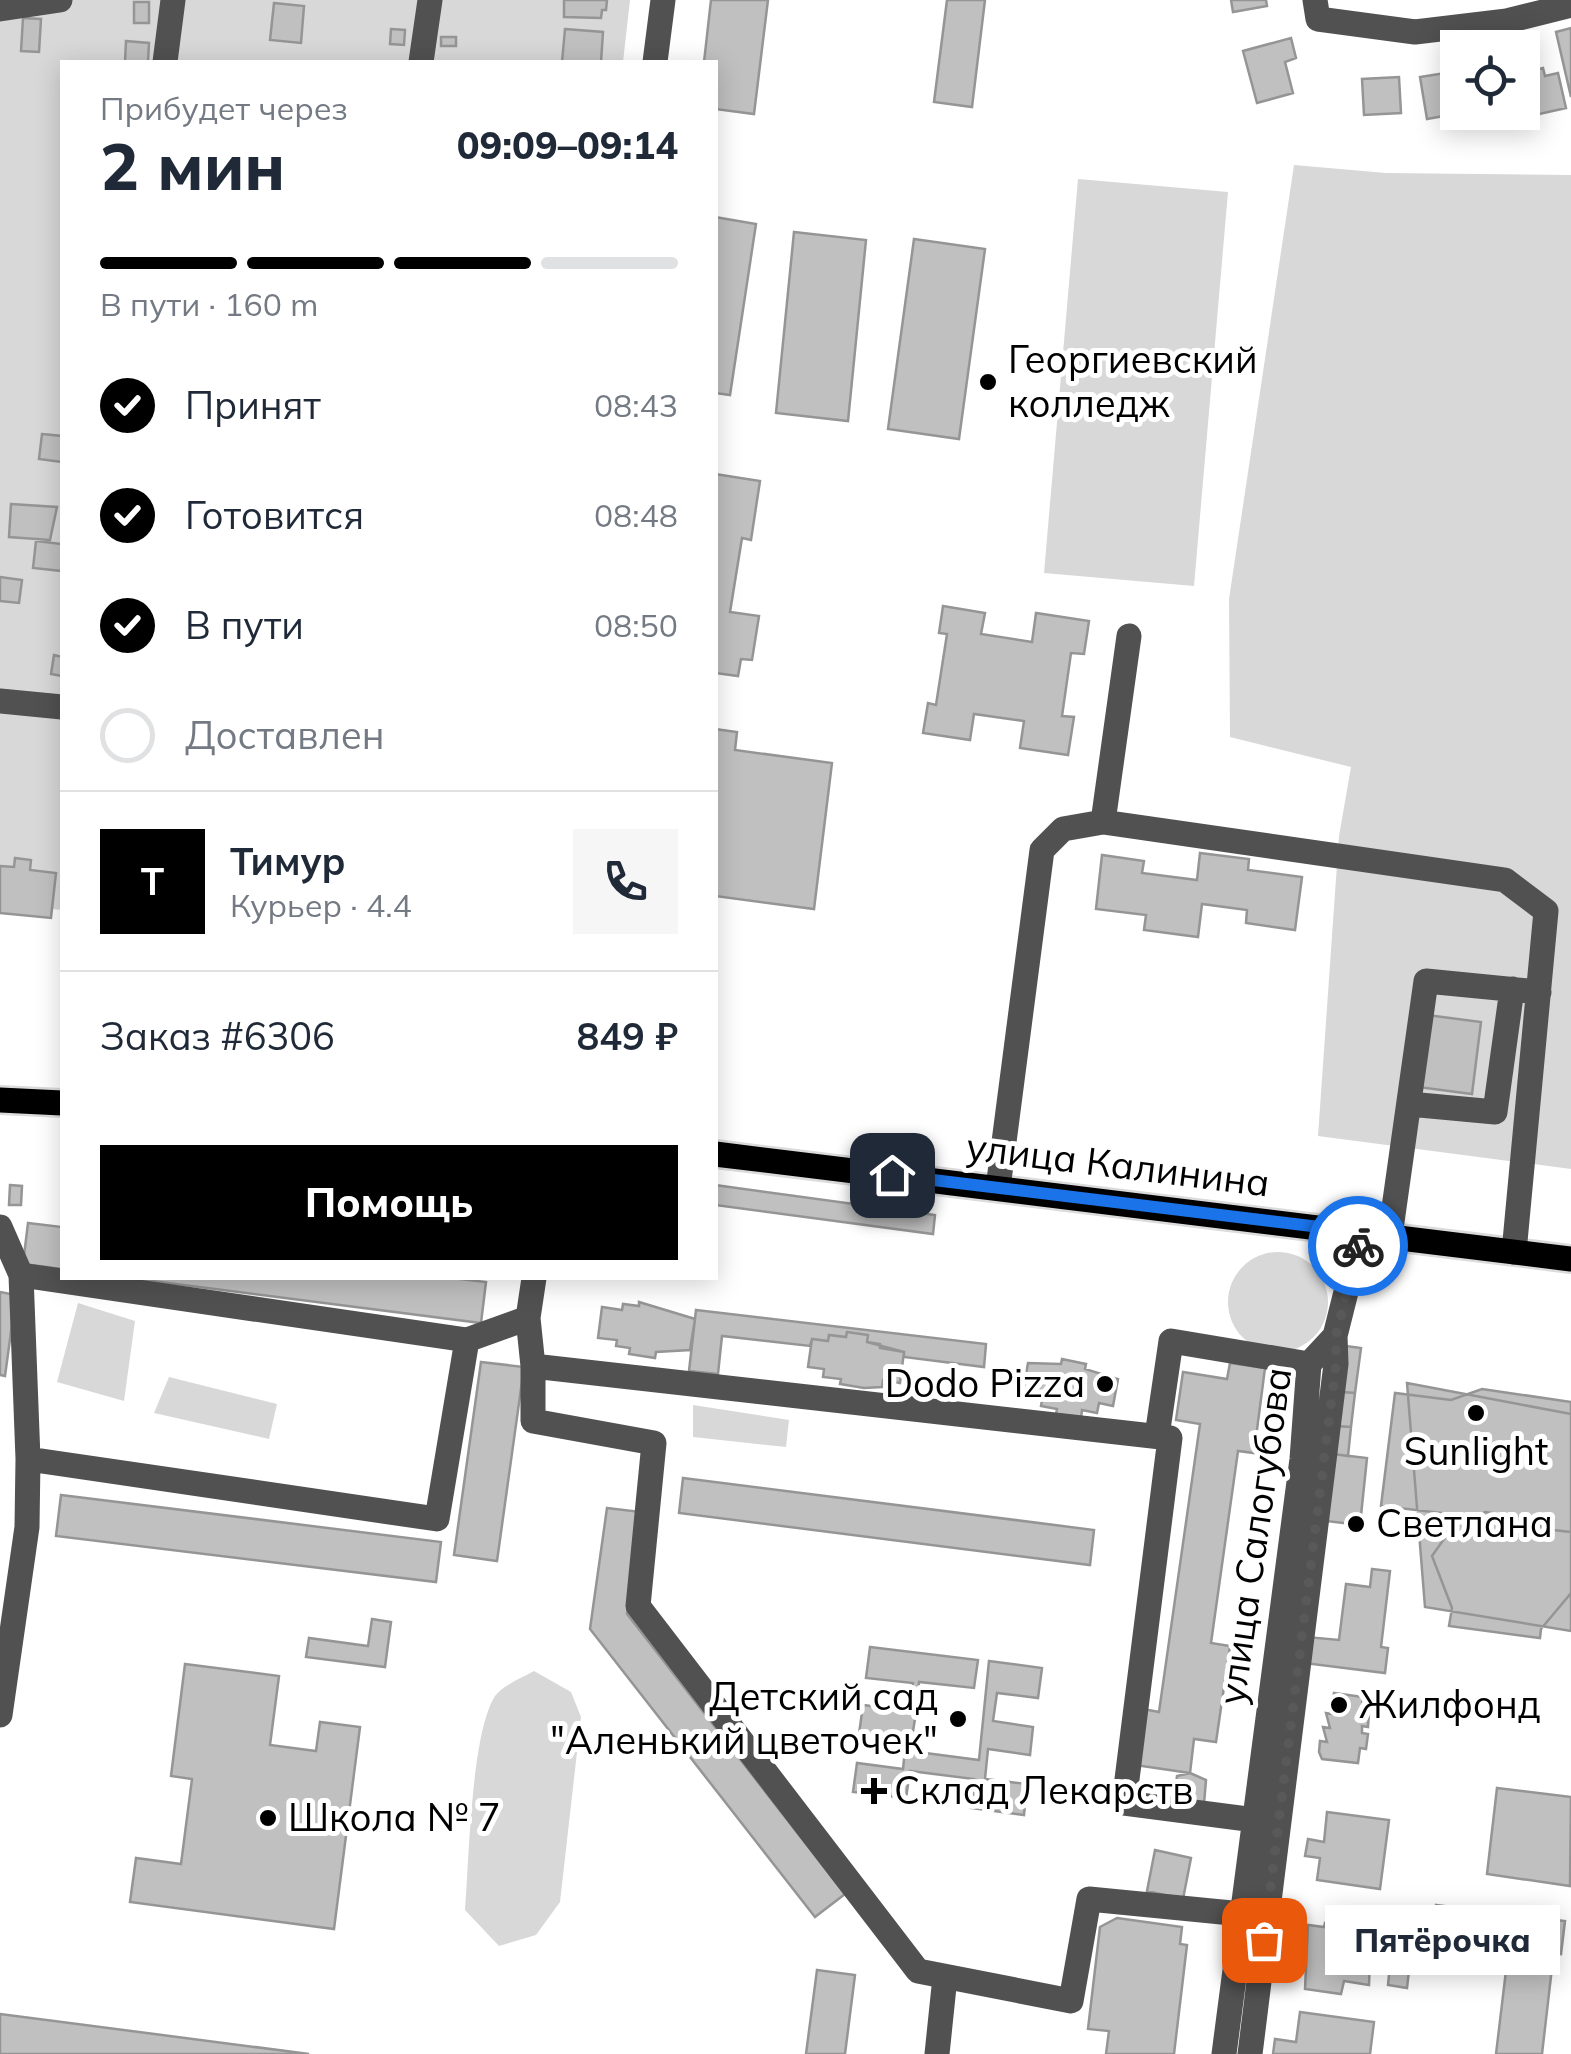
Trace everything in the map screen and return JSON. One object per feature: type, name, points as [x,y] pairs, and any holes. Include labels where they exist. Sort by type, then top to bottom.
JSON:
[{"type":"main road","points":[[0,1100],[60,1103]]},
{"type":"main road","name":"улица Калинина","points":[[718,1154],[1571,1259]]},
{"type":"street","points":[[0,8],[60,0]]},
{"type":"street","points":[[166,60],[172,0]]},
{"type":"street","points":[[421,60],[430,0]]},
{"type":"street","points":[[655,60],[663,0]]},
{"type":"street","points":[[1315,0],[1318,19],[1415,32],[1507,21],[1571,4]]},
{"type":"street","points":[[1103,822],[1129,636]]},
{"type":"street","points":[[0,702],[60,707]]},
{"type":"street","points":[[998,1188],[1042,850],[1063,829],[1103,822],[1505,880],[1546,912],[1514,1252]]},
{"type":"street","points":[[1390,1236],[1426,981],[1539,992]]},
{"type":"street","points":[[1409,1104],[1496,1112],[1512,989]]},
{"type":"street","points":[[0,1227],[21,1275],[28,1459],[26,1527],[0,1714]]},
{"type":"street","points":[[1336,1336],[1361,1232]]},
{"type":"street","points":[[21,1275],[467,1340],[528,1318]]},
{"type":"street","points":[[534,1280],[528,1318],[533,1366],[532,1421],[654,1443],[638,1606],[918,1972],[1071,2001],[1090,1899],[1242,1914]]},
{"type":"street","name":"улица Салогубова","points":[[1224,2054],[1302,1460],[1309,1364],[1336,1336]]},
{"type":"street","name":"улица Салогубова","points":[[1250,2054],[1336,1364],[1336,1336]]},
{"type":"street","points":[[28,1459],[437,1519],[467,1340]]},
{"type":"street","points":[[1156,1436],[1171,1342],[1309,1364]]},
{"type":"street","points":[[533,1366],[1170,1438],[1124,1803],[1255,1820]]},
{"type":"street","points":[[936,2054],[945,1977]]},
{"type":"shaded area","points":[[0,0],[630,0],[623,60],[60,60],[60,910],[0,903]]},
{"type":"shaded area","points":[[1294,165],[1386,173],[1571,175],[1571,1169],[1318,1136],[1339,836],[1351,767],[1230,737],[1229,599]]},
{"type":"shaded area","points":[[1078,179],[1228,192],[1194,586],[1044,573]]},
{"type":"shaded area","points":[[1278,1252],[1297,1256],[1314,1266],[1324,1283],[1328,1302],[1324,1321],[1314,1338],[1297,1348],[1278,1352],[1259,1348],[1242,1338],[1232,1321],[1228,1302],[1232,1283],[1242,1266],[1259,1256]]},
{"type":"shaded area","points":[[78,1303],[135,1321],[124,1401],[57,1382]]},
{"type":"shaded area","points":[[169,1377],[277,1404],[269,1439],[154,1413]]},
{"type":"shaded area","points":[[693,1405],[789,1420],[786,1447],[693,1437]]},
{"type":"shaded area","points":[[534,1671],[571,1692],[581,1717],[560,1902],[536,1935],[499,1946],[465,1910],[476,1767],[487,1714],[495,1696]]},
{"type":"building","points":[[564,0],[607,0],[606,10],[602,10],[601,18],[564,17]]},
{"type":"building","points":[[711,0],[768,0],[754,114],[718,109],[718,60],[704,60]]},
{"type":"building","points":[[947,0],[985,0],[972,107],[934,102]]},
{"type":"building","points":[[1231,0],[1266,0],[1267,6],[1233,12]]},
{"type":"building","points":[[134,2],[149,2],[149,23],[134,23]]},
{"type":"building","points":[[274,3],[304,6],[301,43],[270,40]]},
{"type":"building","points":[[23,18],[41,19],[39,52],[21,51]]},
{"type":"building","points":[[1571,28],[1571,97],[1556,32]]},
{"type":"building","points":[[391,29],[405,30],[404,45],[390,44]]},
{"type":"building","points":[[565,29],[603,32],[601,60],[562,60]]},
{"type":"building","points":[[441,37],[456,37],[456,46],[441,46]]},
{"type":"building","points":[[1291,38],[1296,58],[1285,62],[1293,93],[1257,103],[1243,51]]},
{"type":"building","points":[[126,41],[149,43],[148,60],[125,60]]},
{"type":"building","points":[[1540,69],[1545,76],[1558,73],[1566,108],[1540,114]]},
{"type":"building","points":[[1440,74],[1440,117],[1427,119],[1420,77]]},
{"type":"building","points":[[1399,77],[1401,113],[1364,115],[1362,79]]},
{"type":"building","points":[[718,218],[756,224],[730,395],[718,393]]},
{"type":"building","points":[[794,232],[866,240],[848,421],[776,413]]},
{"type":"building","points":[[914,239],[985,249],[959,439],[888,429]]},
{"type":"building","points":[[42,434],[60,436],[60,462],[39,459]]},
{"type":"building","points":[[718,474],[760,481],[751,540],[742,538],[730,612],[759,616],[752,660],[741,659],[738,676],[718,673]]},
{"type":"building","points":[[11,504],[57,507],[50,540],[9,537]]},
{"type":"building","points":[[36,541],[60,544],[60,571],[33,568]]},
{"type":"building","points":[[0,577],[22,580],[19,603],[0,601]]},
{"type":"building","points":[[943,606],[985,613],[981,634],[1032,642],[1036,613],[1089,621],[1084,654],[1071,653],[1062,716],[1074,717],[1068,755],[1020,748],[1024,721],[974,714],[970,740],[923,733],[928,703],[936,705],[947,634],[939,633]]},
{"type":"building","points":[[54,655],[60,656],[60,676],[51,674]]},
{"type":"building","points":[[718,729],[737,732],[735,750],[832,763],[814,909],[718,896]]},
{"type":"building","points":[[1200,853],[1249,859],[1248,870],[1302,877],[1295,930],[1246,923],[1247,910],[1202,904],[1198,937],[1144,930],[1146,915],[1096,909],[1102,855],[1144,861],[1142,873],[1197,880]]},
{"type":"building","points":[[15,858],[31,860],[30,870],[56,873],[51,918],[0,913],[0,866],[14,867]]},
{"type":"building","points":[[1427,1015],[1481,1022],[1472,1094],[1418,1087]]},
{"type":"building","points":[[10,1185],[22,1186],[21,1205],[9,1205]]},
{"type":"building","points":[[718,1185],[935,1215],[933,1234],[718,1205]]},
{"type":"building","points":[[28,1223],[60,1227],[60,1269],[23,1264]]},
{"type":"building","points":[[145,1280],[486,1282],[481,1323]]},
{"type":"building","points":[[0,1292],[16,1295],[5,1376],[0,1375]]},
{"type":"building","points":[[639,1302],[695,1319],[690,1350],[656,1352],[655,1358],[629,1354],[630,1348],[616,1346],[617,1340],[598,1338],[602,1307],[622,1310],[623,1304],[639,1306]]},
{"type":"building","points":[[696,1310],[986,1344],[984,1367],[904,1357],[904,1352],[867,1342],[868,1335],[847,1332],[846,1337],[829,1335],[828,1341],[812,1339],[810,1346],[722,1336],[718,1374],[689,1371]]},
{"type":"building","points":[[847,1332],[868,1335],[867,1342],[880,1344],[880,1348],[904,1352],[900,1383],[883,1380],[882,1387],[864,1388],[840,1384],[841,1379],[823,1377],[824,1369],[808,1367],[812,1339],[828,1341],[829,1335],[846,1337]]},
{"type":"building","points":[[1346,1346],[1361,1348],[1355,1393],[1342,1392]]},
{"type":"building","points":[[1062,1359],[1086,1364],[1085,1369],[1118,1379],[1113,1406],[1099,1403],[1097,1413],[1082,1410],[1081,1418],[1056,1414],[1057,1409],[1041,1406],[1042,1400],[1022,1396],[1028,1363],[1061,1364]]},
{"type":"building","points":[[481,1362],[524,1367],[497,1561],[454,1555]]},
{"type":"building","points":[[1230,1363],[1265,1368],[1254,1453],[1238,1451],[1211,1643],[1230,1646],[1216,1742],[1194,1739],[1190,1773],[1135,1765],[1143,1709],[1159,1712],[1200,1424],[1176,1420],[1183,1372],[1227,1379]]},
{"type":"building","points":[[1407,1383],[1571,1414],[1571,1631],[1425,1607]]},
{"type":"building","points":[[1482,1389],[1571,1402],[1571,1532],[1544,1529],[1534,1519],[1485,1512],[1476,1517],[1381,1506],[1395,1393],[1451,1400]]},
{"type":"building","points":[[1342,1392],[1355,1393],[1351,1427],[1338,1426]]},
{"type":"building","points":[[1335,1426],[1351,1427],[1348,1456],[1333,1454]]},
{"type":"building","points":[[1333,1454],[1367,1458],[1360,1525],[1326,1521]]},
{"type":"building","points":[[683,1478],[1094,1530],[1090,1565],[679,1513]]},
{"type":"building","points":[[61,1495],[441,1542],[436,1582],[56,1536]]},
{"type":"building","points":[[607,1508],[641,1512],[627,1614],[845,1894],[815,1917],[590,1629]]},
{"type":"building","points":[[1485,1512],[1534,1519],[1544,1529],[1571,1532],[1571,1593],[1541,1629],[1540,1638],[1449,1626],[1452,1608],[1432,1556],[1461,1515],[1476,1517]]},
{"type":"building","points":[[1372,1569],[1390,1571],[1381,1647],[1388,1648],[1385,1673],[1304,1663],[1307,1637],[1339,1640],[1346,1584],[1370,1587]]},
{"type":"building","points":[[372,1619],[391,1622],[385,1667],[306,1657],[309,1638],[368,1646]]},
{"type":"building","points":[[870,1647],[978,1660],[974,1688],[919,1682],[916,1712],[910,1711],[913,1683],[866,1678]]},
{"type":"building","points":[[989,1661],[1042,1668],[1038,1698],[997,1693],[993,1721],[1033,1727],[1030,1755],[988,1749],[985,1779],[1027,1784],[1024,1815],[971,1808],[974,1779],[910,1771],[906,1798],[853,1792],[857,1763],[903,1769],[906,1740],[859,1734],[863,1705],[916,1712],[910,1751],[979,1760]]},
{"type":"building","name":"Школа № 7","points":[[185,1664],[279,1676],[270,1745],[316,1751],[320,1722],[360,1727],[334,1929],[130,1902],[136,1858],[181,1864],[192,1779],[171,1776]]},
{"type":"building","points":[[1334,1693],[1363,1697],[1361,1712],[1369,1713],[1368,1727],[1362,1726],[1362,1733],[1368,1734],[1366,1749],[1360,1748],[1358,1763],[1322,1759],[1319,1752],[1320,1741],[1327,1742],[1323,1727],[1330,1728],[1326,1713],[1332,1714]]},
{"type":"building","points":[[1190,1773],[1206,1780],[1204,1804],[1174,1801],[1177,1776]]},
{"type":"building","points":[[1497,1788],[1571,1797],[1570,1886],[1487,1874]]},
{"type":"building","points":[[1327,1812],[1389,1820],[1380,1889],[1317,1880],[1320,1858],[1305,1856],[1308,1839],[1324,1842]]},
{"type":"building","points":[[1155,1850],[1191,1858],[1183,1899],[1147,1891]]},
{"type":"building","points":[[1436,1905],[1565,1921],[1561,1954],[1432,1939]]},
{"type":"building","points":[[1117,1918],[1182,1927],[1180,1944],[1187,1945],[1174,2054],[1106,2054],[1109,2031],[1088,2029],[1100,1927]]},
{"type":"building","points":[[1325,1923],[1371,1929],[1369,1985],[1344,1981],[1341,1994],[1305,1989],[1308,1925],[1324,1927]]},
{"type":"building","points":[[1393,1934],[1413,1936],[1407,1988],[1388,1985]]},
{"type":"building","points":[[1508,1954],[1553,1959],[1542,2054],[1496,2054]]},
{"type":"building","points":[[817,1970],[855,1975],[845,2054],[806,2054]]},
{"type":"building","points":[[1300,2012],[1374,2022],[1370,2054],[1273,2054],[1275,2039],[1296,2042]]},
{"type":"building","points":[[0,2014],[309,2054],[0,2054]]},
{"type":"way so far","points":[[1264,1940],[1336,1364],[1336,1336],[1358,1246]]},
{"type":"place","name":"Георгиевский колледж","points":[[988,382]]},
{"type":"place","name":"Dodo Pizza","points":[[1105,1384]]},
{"type":"place","name":"Sunlight","points":[[1476,1413]]},
{"type":"place","name":"Светлана","points":[[1356,1524]]},
{"type":"place","name":"Жилфонд","points":[[1339,1705]]},
{"type":"place","name":"Детский сад \"Аленький цветочек\"","points":[[958,1719]]},
{"type":"place","name":"Склад Лекарств","points":[[874,1791]]},
{"type":"place","name":"Школа № 7","points":[[268,1818]]},
{"type":"place","name":"Пятёрочка","points":[[1264,1940]]},
{"type":"route","points":[[892,1175],[1361,1232],[1358,1246]]}]
